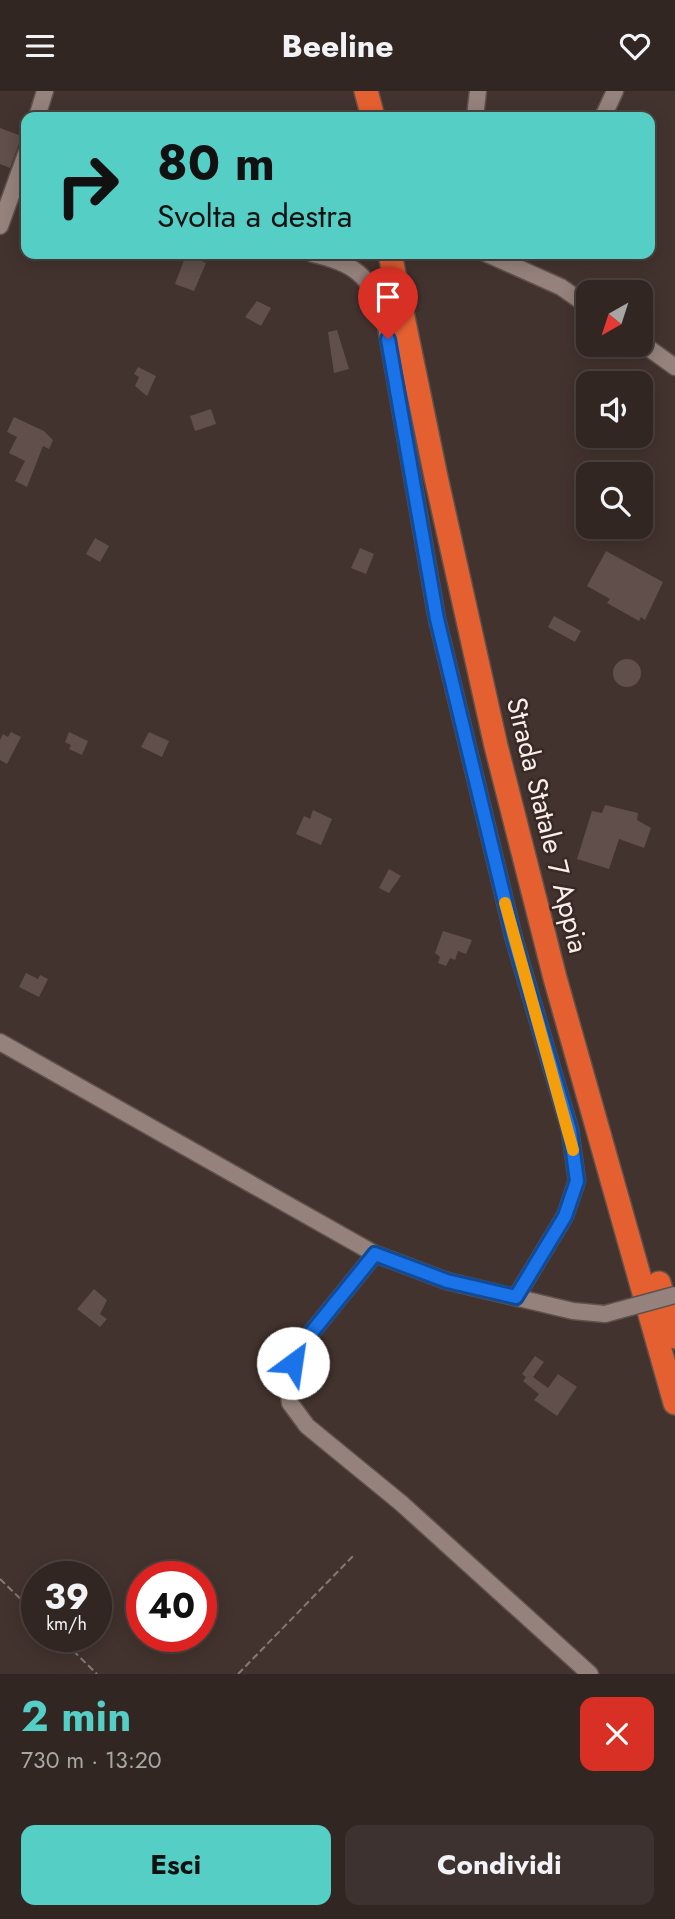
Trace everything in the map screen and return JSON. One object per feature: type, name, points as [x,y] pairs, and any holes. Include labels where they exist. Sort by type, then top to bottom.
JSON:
[{"type":"highway","points":[[351,91],[357,112]]},
{"type":"highway","points":[[366,91],[372,112]]},
{"type":"highway","name":"Strada Statale 7 Appia","points":[[391,259],[496,746],[555,978],[675,1403]]},
{"type":"highway","name":"Strada Statale 7 Appia","points":[[406,259],[449,473],[511,743],[570,975],[675,1337]]},
{"type":"street","points":[[39,112],[45,91]]},
{"type":"street","points":[[476,112],[478,91]]},
{"type":"street","points":[[605,112],[615,91]]},
{"type":"street","points":[[0,226],[21,175]]},
{"type":"street","points":[[334,259],[358,271],[376,291],[384,315],[437,619],[514,939],[570,1130],[577,1181],[565,1216],[516,1297]]},
{"type":"street","points":[[498,259],[561,287],[576,298]]},
{"type":"street","points":[[653,351],[675,367]]},
{"type":"street","points":[[0,1042],[375,1254],[447,1281],[573,1311],[605,1314],[675,1295]]},
{"type":"street","points":[[375,1254],[299,1348],[287,1378],[290,1403],[307,1426],[396,1499],[590,1674]]},
{"type":"path","points":[[238,1674],[353,1556]]},
{"type":"path","points":[[0,1579],[21,1599]]},
{"type":"path","points":[[74,1652],[97,1674]]},
{"type":"building","points":[[0,128],[21,136],[21,139],[10,168],[0,164]]},
{"type":"building","points":[[184,259],[196,259],[206,263],[194,291],[175,284]]},
{"type":"building","points":[[257,301],[271,308],[261,326],[245,317]]},
{"type":"building","points":[[337,330],[349,369],[334,373],[328,332]]},
{"type":"building","points":[[138,367],[156,376],[147,396],[135,386],[139,377],[134,374]]},
{"type":"building","points":[[211,409],[216,424],[195,431],[190,416]]},
{"type":"building","points":[[14,417],[44,431],[53,440],[49,449],[43,446],[27,487],[15,481],[25,461],[9,453],[17,437],[7,432]]},
{"type":"building","points":[[95,538],[109,546],[100,562],[86,554]]},
{"type":"building","points":[[360,548],[374,554],[366,574],[351,568]]},
{"type":"building","points":[[606,551],[663,582],[645,620],[641,617],[639,621],[607,603],[610,599],[587,586]]},
{"type":"building","points":[[554,616],[581,631],[575,642],[548,627]]},
{"type":"building","points":[[627,659],[637,663],[641,673],[637,683],[627,687],[617,683],[613,673],[617,663]]},
{"type":"building","points":[[11,732],[21,737],[7,764],[0,760],[0,740],[3,734],[8,737]]},
{"type":"building","points":[[69,732],[88,741],[82,755],[69,749],[71,745],[65,742]]},
{"type":"building","points":[[149,732],[169,741],[162,757],[141,747]]},
{"type":"building","points":[[605,805],[638,813],[637,820],[651,828],[644,848],[619,839],[609,869],[577,859],[592,811],[602,813]]},
{"type":"building","points":[[313,810],[332,819],[321,845],[296,834],[304,816],[310,819]]},
{"type":"building","points":[[389,869],[401,876],[389,893],[379,888]]},
{"type":"building","points":[[443,931],[472,940],[466,954],[458,951],[455,960],[450,958],[446,966],[438,963],[440,957],[435,953]]},
{"type":"building","points":[[26,973],[38,979],[40,975],[48,979],[39,997],[19,987]]},
{"type":"building","points":[[94,1289],[107,1300],[100,1314],[107,1319],[100,1327],[77,1309]]},
{"type":"building","points":[[535,1356],[544,1362],[533,1377],[548,1388],[558,1374],[577,1387],[557,1416],[534,1400],[539,1394],[523,1381],[526,1377],[522,1374]]},
{"type":"slow traffic","points":[[505,903],[570,1130],[573,1150]]},
{"type":"route","points":[[293,1363],[299,1348],[375,1254],[447,1281],[516,1297],[565,1216],[577,1181],[570,1130],[514,939],[437,619],[388,339]]}]
